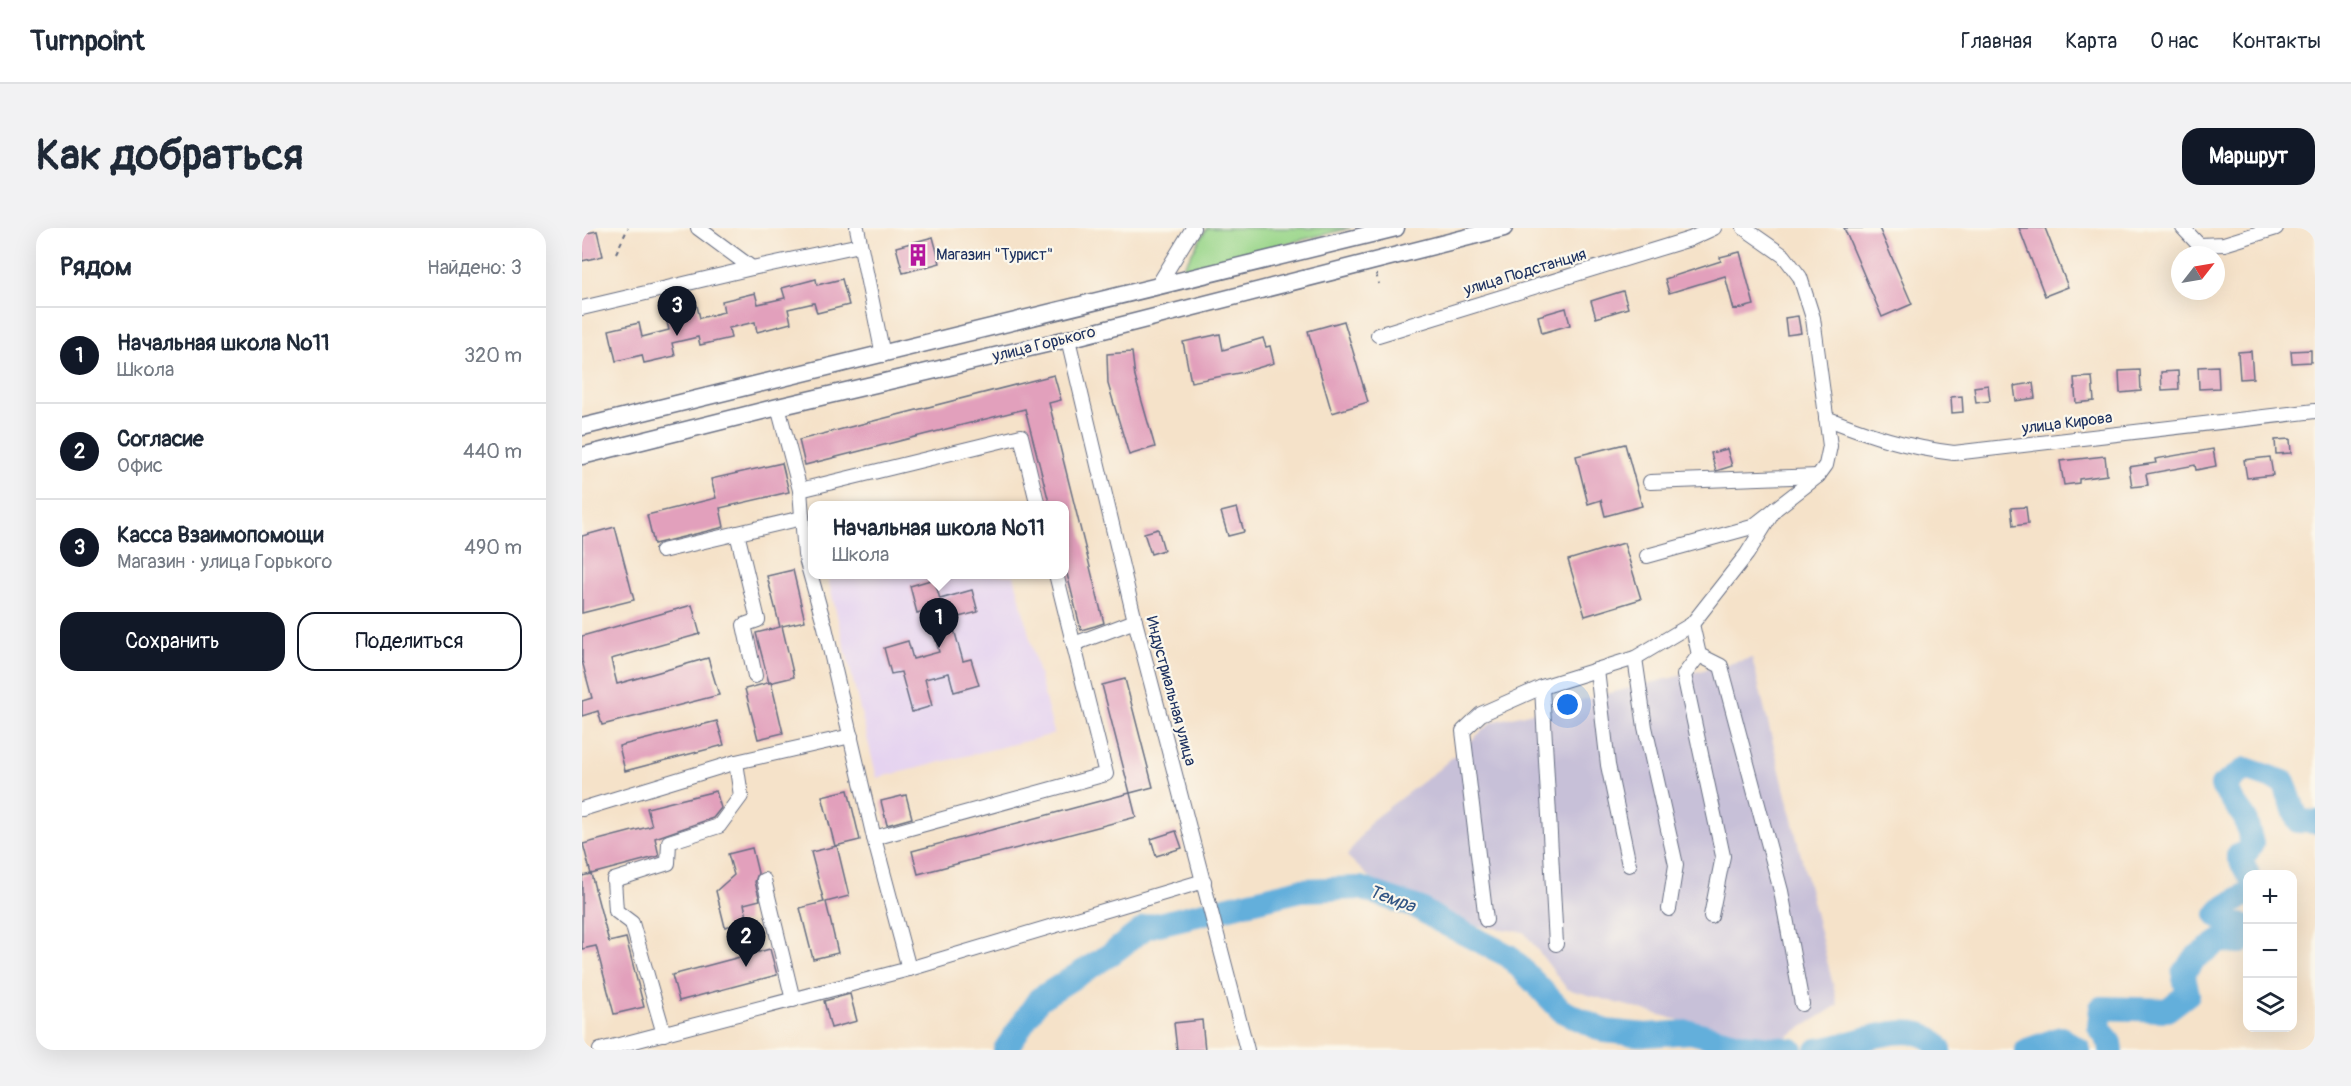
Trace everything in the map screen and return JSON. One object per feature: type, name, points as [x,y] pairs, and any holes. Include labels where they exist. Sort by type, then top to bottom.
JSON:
[{"type":"main road","name":"улица Горького","points":[[582,427],[1396,228]]},
{"type":"main road","name":"улица Горького","points":[[582,456],[1068,339],[1504,228]]},
{"type":"main road","points":[[1062,310],[1068,339]]},
{"type":"street","points":[[698,228],[752,268]]},
{"type":"street","points":[[857,228],[883,355]]},
{"type":"street","points":[[1157,287],[1193,228]]},
{"type":"street","name":"улица Подстанция","points":[[1378,335],[1690,238],[1714,228]]},
{"type":"street","points":[[1647,556],[1752,527],[1818,476],[1826,465],[1830,446],[1813,318],[1800,277],[1784,256],[1744,228]]},
{"type":"street","points":[[2183,228],[2199,245],[2224,244],[2276,228]]},
{"type":"street","points":[[582,308],[860,245]]},
{"type":"street","name":"Индустриальная улица","points":[[1068,339],[1135,621],[1247,1050]]},
{"type":"street","points":[[778,407],[800,490],[808,567]]},
{"type":"street","name":"улица Кирова","points":[[1826,418],[1873,436],[1914,448],[1954,453],[2315,411]]},
{"type":"street","points":[[800,490],[1021,436],[1037,501]]},
{"type":"street","points":[[1650,482],[1818,476]]},
{"type":"street","points":[[1486,920],[1463,731],[1481,714],[1542,687],[1635,658],[1692,624],[1747,554],[1775,509]]},
{"type":"street","points":[[662,551],[802,518]]},
{"type":"street","points":[[737,533],[758,620],[744,625],[755,676]]},
{"type":"street","points":[[811,579],[874,838],[909,969]]},
{"type":"street","points":[[874,838],[1106,774],[1057,579]]},
{"type":"street","points":[[1074,645],[1135,621]]},
{"type":"street","points":[[1692,624],[1699,656]]},
{"type":"street","points":[[1699,656],[1684,675],[1723,856],[1711,916]]},
{"type":"street","points":[[1699,656],[1721,666],[1781,891],[1802,1004]]},
{"type":"street","points":[[1635,658],[1645,727],[1676,865],[1670,909]]},
{"type":"street","points":[[1598,670],[1608,765],[1629,865]]},
{"type":"street","points":[[1542,687],[1556,944]]},
{"type":"street","points":[[582,809],[736,762],[851,736]]},
{"type":"street","points":[[664,1034],[633,923],[616,911],[614,880],[668,863],[669,842],[719,826],[741,796],[736,762]]},
{"type":"street","points":[[764,880],[793,1000]]},
{"type":"street","points":[[600,1050],[909,969],[1204,881]]},
{"type":"path","points":[[616,253],[628,228]]},
{"type":"shaded area","points":[[828,579],[1015,579],[1054,734],[877,778]]},
{"type":"shaded area","points":[[1752,658],[1838,1005],[1772,1046],[1567,989],[1524,932],[1458,923],[1370,878],[1347,856],[1372,820],[1439,769],[1492,722]]},
{"type":"green space","points":[[1207,228],[1351,228],[1182,269]]},
{"type":"building","points":[[1844,228],[1879,228],[1912,304],[1882,317]]},
{"type":"building","points":[[2019,228],[2045,228],[2068,287],[2045,296]]},
{"type":"building","points":[[597,231],[603,256],[582,261],[582,234]]},
{"type":"building","name":"Магазин \"Турист\"","points":[[933,237],[940,263],[903,273],[896,247]]},
{"type":"building","points":[[1740,252],[1754,305],[1734,310],[1725,276],[1669,293],[1665,279],[1721,261],[1720,257]]},
{"type":"building","points":[[816,279],[817,285],[842,279],[849,305],[817,313],[814,303],[788,309],[791,323],[757,332],[755,322],[729,328],[731,338],[700,345],[698,337],[672,343],[675,356],[644,363],[642,355],[616,361],[609,330],[639,323],[642,337],[669,330],[665,314],[697,306],[700,318],[724,312],[722,301],[755,293],[758,304],[785,298],[782,288]]},
{"type":"building","points":[[1623,291],[1628,308],[1596,318],[1591,301]]},
{"type":"building","points":[[1566,308],[1570,325],[1542,333],[1538,316]]},
{"type":"building","points":[[1798,316],[1801,333],[1787,335],[1785,318]]},
{"type":"building","points":[[1344,321],[1368,402],[1332,413],[1308,331]]},
{"type":"building","points":[[1220,334],[1223,350],[1263,338],[1266,347],[1270,346],[1274,363],[1244,372],[1191,382],[1183,342]]},
{"type":"building","points":[[2311,350],[2311,362],[2292,363],[2291,351]]},
{"type":"building","points":[[2251,351],[2253,378],[2240,379],[2238,352]]},
{"type":"building","points":[[1132,352],[1135,377],[1155,447],[1129,455],[1108,384],[1107,354]]},
{"type":"building","points":[[2218,366],[2219,388],[2199,389],[2198,367]]},
{"type":"building","points":[[2140,370],[2141,391],[2120,393],[2119,371]]},
{"type":"building","points":[[2178,371],[2179,389],[2162,390],[2161,372]]},
{"type":"building","points":[[1054,375],[1061,400],[1049,403],[1104,623],[1081,630],[1068,579],[1069,501],[1049,501],[1025,409],[805,465],[799,440]]},
{"type":"building","points":[[2092,377],[2094,401],[2076,403],[2074,378]]},
{"type":"building","points":[[2033,383],[2035,398],[2016,401],[2014,386]]},
{"type":"building","points":[[1988,385],[1990,401],[1976,403],[1974,387]]},
{"type":"building","points":[[1962,396],[1963,412],[1952,413],[1951,397]]},
{"type":"building","points":[[2290,439],[2291,453],[2276,454],[2275,440]]},
{"type":"building","points":[[1625,444],[1642,506],[1605,516],[1601,500],[1588,504],[1576,456]]},
{"type":"building","points":[[1727,449],[1732,466],[1716,471],[1711,453]]},
{"type":"building","points":[[2213,449],[2216,466],[2196,470],[2195,465],[2146,474],[2148,485],[2132,487],[2129,467],[2156,463],[2155,459]]},
{"type":"building","points":[[2105,456],[2107,475],[2079,479],[2079,483],[2064,485],[2060,461]]},
{"type":"building","points":[[2270,457],[2273,475],[2247,478],[2244,460]]},
{"type":"building","points":[[782,463],[789,492],[720,508],[724,527],[654,544],[647,515],[716,498],[711,479]]},
{"type":"building","points":[[2026,507],[2028,524],[2013,526],[2011,508]]},
{"type":"building","points":[[1237,508],[1244,532],[1228,536],[1221,512]]},
{"type":"building","points":[[615,527],[634,600],[582,613],[582,536]]},
{"type":"building","points":[[1158,529],[1164,550],[1151,554],[1144,533]]},
{"type":"building","points":[[1624,543],[1641,599],[1585,616],[1568,560]]},
{"type":"building","points":[[793,570],[805,621],[782,626],[794,677],[769,683],[756,633],[780,627],[767,576]]},
{"type":"building","points":[[934,579],[940,599],[972,590],[978,612],[951,619],[963,661],[971,659],[979,685],[954,692],[949,673],[925,679],[932,706],[912,712],[901,672],[891,674],[884,648],[908,641],[913,659],[939,652],[928,610],[917,613],[910,586]]},
{"type":"building","points":[[692,605],[700,634],[611,659],[617,684],[708,658],[719,695],[602,725],[598,711],[582,716],[582,701],[592,698],[582,661],[582,636]]},
{"type":"building","points":[[1125,679],[1153,787],[1130,793],[1102,685]]},
{"type":"building","points":[[771,682],[783,733],[758,739],[745,689]]},
{"type":"building","points":[[717,721],[724,745],[625,771],[619,746]]},
{"type":"building","points":[[848,790],[860,840],[835,846],[822,796]]},
{"type":"building","points":[[716,791],[721,808],[713,818],[655,838],[659,856],[591,874],[583,844],[652,826],[647,808]]},
{"type":"building","points":[[1130,793],[1136,817],[918,874],[912,851]]},
{"type":"building","points":[[906,795],[912,818],[887,825],[881,801]]},
{"type":"building","points":[[1176,831],[1182,848],[1156,856],[1151,839]]},
{"type":"building","points":[[837,846],[849,896],[826,902],[838,953],[813,959],[800,908],[824,902],[811,852]]},
{"type":"building","points":[[752,848],[758,873],[755,882],[760,900],[744,904],[748,921],[725,927],[716,891],[734,875],[728,854]]},
{"type":"building","points":[[591,874],[609,942],[626,938],[644,1007],[614,1014],[596,946],[582,949],[582,876]]},
{"type":"building","points":[[770,949],[777,975],[679,1001],[672,975]]},
{"type":"building","points":[[850,994],[857,1021],[831,1028],[824,1001]]},
{"type":"building","points":[[1202,1020],[1205,1050],[1177,1050],[1174,1023]]},
{"type":"waterway","name":"Темра","points":[[2246,870],[2238,856],[2247,852],[2252,843],[2245,818],[2222,786],[2246,769],[2284,782],[2298,821],[2315,822]]},
{"type":"waterway","name":"Темра","points":[[1005,1050],[1039,999],[1111,954],[1146,927],[1301,890],[1360,888],[1419,908],[1509,956],[1562,1011],[1605,1031],[1646,1035],[1691,1032],[1743,1045],[1792,1050]]},
{"type":"waterway","name":"Темра","points":[[2111,1050],[2110,1043],[2099,1027],[2101,1008],[2167,1010],[2188,994],[2183,973],[2196,957],[2220,941],[2241,942],[2247,926],[2227,923],[2217,915],[2222,909],[2243,896]]},
{"type":"waterway","name":"Темра","points":[[1817,1050],[1876,1036],[1906,1032],[1920,1034],[1931,1039],[1940,1050]]},
{"type":"waterway","name":"Темра","points":[[2027,1050],[2061,1038],[2079,1050]]},
{"type":"place","name":"Магазин \"Турист\"","points":[[918,255]]},
{"type":"place","name":"Касса Взаимопомощи","points":[[677,336]]},
{"type":"place","name":"Начальная школа №11","points":[[939,648]]},
{"type":"place","name":"Согласие","points":[[746,967]]}]
